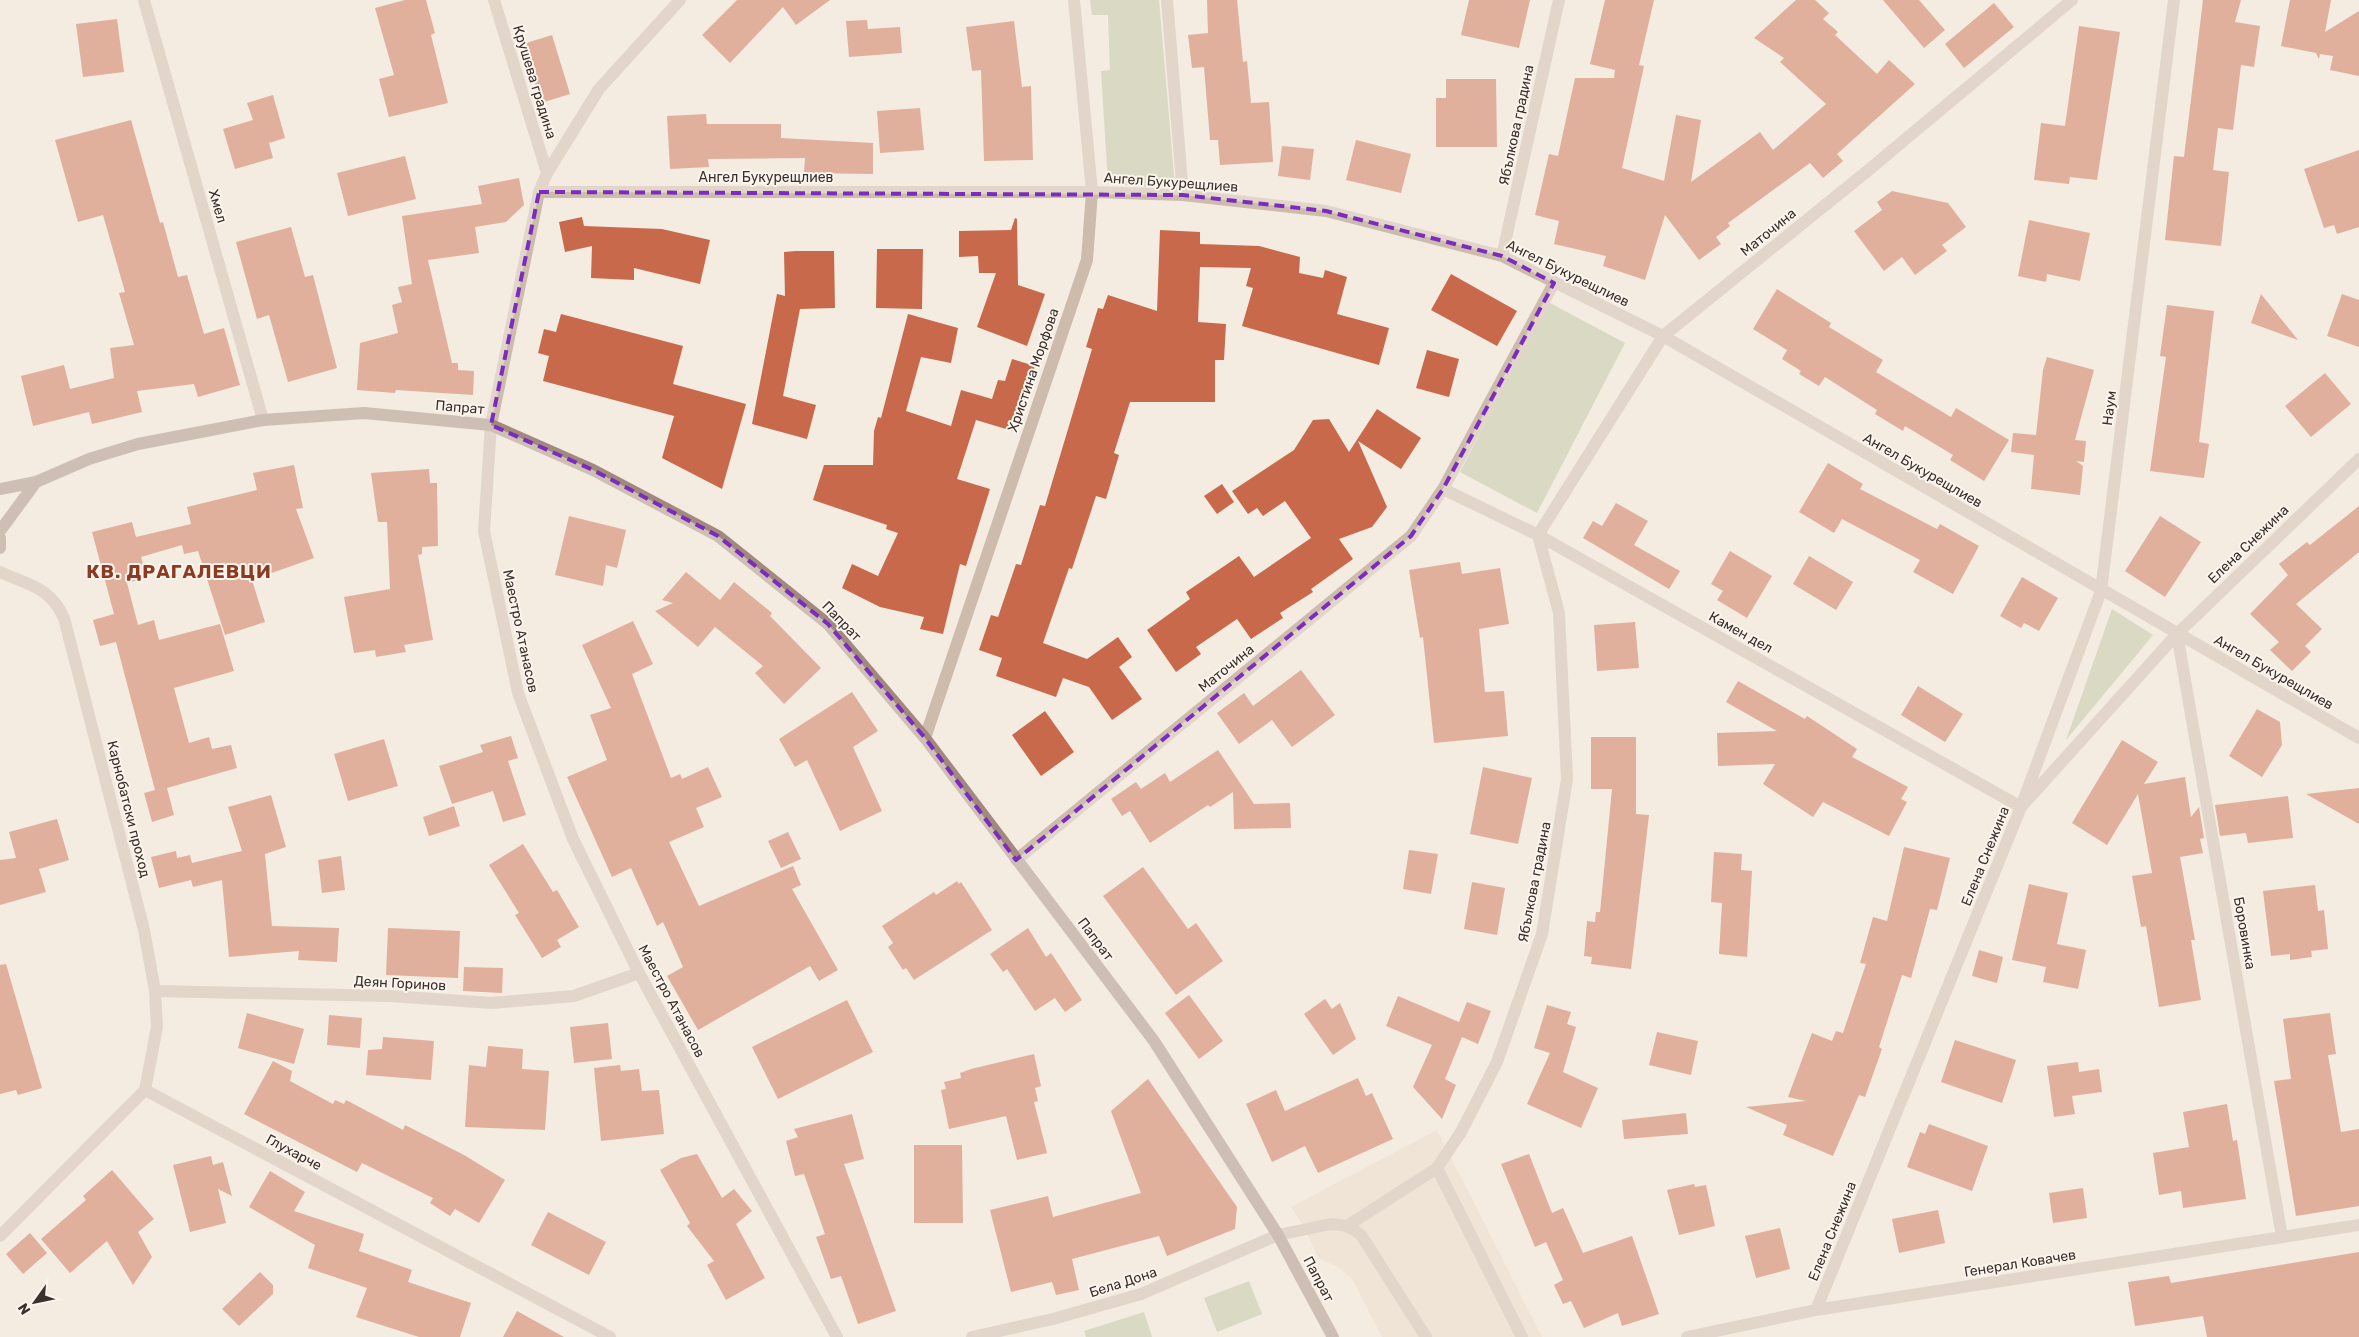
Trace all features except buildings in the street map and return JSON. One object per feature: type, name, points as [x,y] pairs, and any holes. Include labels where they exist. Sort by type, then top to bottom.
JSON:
[{"type":"main road","name":"Папрат","points":[[0,489],[36,482],[110,452],[262,420],[364,413],[491,424],[593,470],[718,536],[828,624],[925,738],[1154,1041],[1278,1235],[1333,1337]]},
{"type":"main road","points":[[0,531],[36,482]]},
{"type":"main road","points":[[0,538],[0,548]]},
{"type":"street","name":"Хмел","points":[[144,0],[262,420]]},
{"type":"street","name":"Крушева градина","points":[[494,0],[547,173]]},
{"type":"street","name":"Маестро Атанасов","points":[[680,0],[599,89],[547,173],[539,192],[491,424],[484,531],[518,693],[573,839],[639,973],[837,1337]]},
{"type":"street","name":"Христина Морфова","points":[[925,738],[1087,260],[1092,192],[1074,0]]},
{"type":"street","points":[[1167,0],[1183,195]]},
{"type":"street","name":"Ябълкова градина","points":[[1502,256],[1559,0]]},
{"type":"street","name":"Маточина","points":[[1538,535],[1663,336],[1865,173],[2072,0]]},
{"type":"street","name":"Наум","points":[[2021,807],[2101,591],[2174,0]]},
{"type":"street","name":"Ангел Букурещлиев","points":[[539,192],[1092,192],[1183,195],[1326,211],[1502,256],[1663,336],[2101,591],[2359,738]]},
{"type":"street","points":[[1443,488],[1554,283]]},
{"type":"street","name":"Елена Снежина","points":[[1816,1310],[2021,807],[2177,634],[2359,459]]},
{"type":"street","name":"Маточина","points":[[1016,860],[1411,536],[1443,488]]},
{"type":"street","name":"Камен дел","points":[[1443,488],[1538,535],[2021,807]]},
{"type":"street","name":"Ябълкова градина","points":[[1347,1226],[1437,1168],[1461,1132],[1497,1062],[1542,934],[1567,780],[1559,613],[1538,535]]},
{"type":"street","name":"Карнобатски проход","points":[[0,572],[48,594],[58,603],[64,618],[144,930],[155,991],[157,1026],[145,1090]]},
{"type":"street","name":"Боровинка","points":[[2177,634],[2282,1236]]},
{"type":"street","name":"Деян Горинов","points":[[155,991],[390,996],[492,1003],[574,996],[639,973]]},
{"type":"street","points":[[0,1236],[145,1090]]},
{"type":"street","name":"Глухарче","points":[[145,1090],[610,1337]]},
{"type":"street","points":[[1437,1168],[1522,1337]]},
{"type":"street","points":[[1278,1235],[1331,1224],[1347,1226],[1361,1235],[1426,1337]]},
{"type":"street","name":"Генерал Ковачев","points":[[1687,1337],[1816,1310],[2359,1225]]},
{"type":"street","name":"Бела Дона","points":[[972,1337],[1053,1319],[1141,1294],[1278,1235]]},
{"type":"highlighted area","points":[[539,192],[1183,195],[1326,211],[1502,256],[1554,283],[1443,489],[1411,536],[1016,860],[925,738],[828,624],[718,536],[593,470],[491,425]]},
{"type":"green space","points":[[1090,0],[1159,0],[1175,187],[1143,187],[1108,183],[1101,71],[1110,70],[1108,15],[1092,15]]},
{"type":"green space","points":[[1548,302],[1625,343],[1537,513],[1460,472]]},
{"type":"green space","points":[[2112,609],[2153,635],[2066,740]]},
{"type":"green space","points":[[1249,1281],[1262,1314],[1217,1332],[1204,1298]]},
{"type":"green space","points":[[1144,1312],[1152,1337],[1086,1337],[1084,1331]]},
{"type":"shaded area","points":[[1437,1130],[1542,1337],[1382,1337],[1352,1279],[1338,1267],[1318,1258],[1305,1229],[1291,1207]]},
{"type":"district","name":"КВ. ДРАГАЛЕВЦИ","points":[[179,571]]}]
